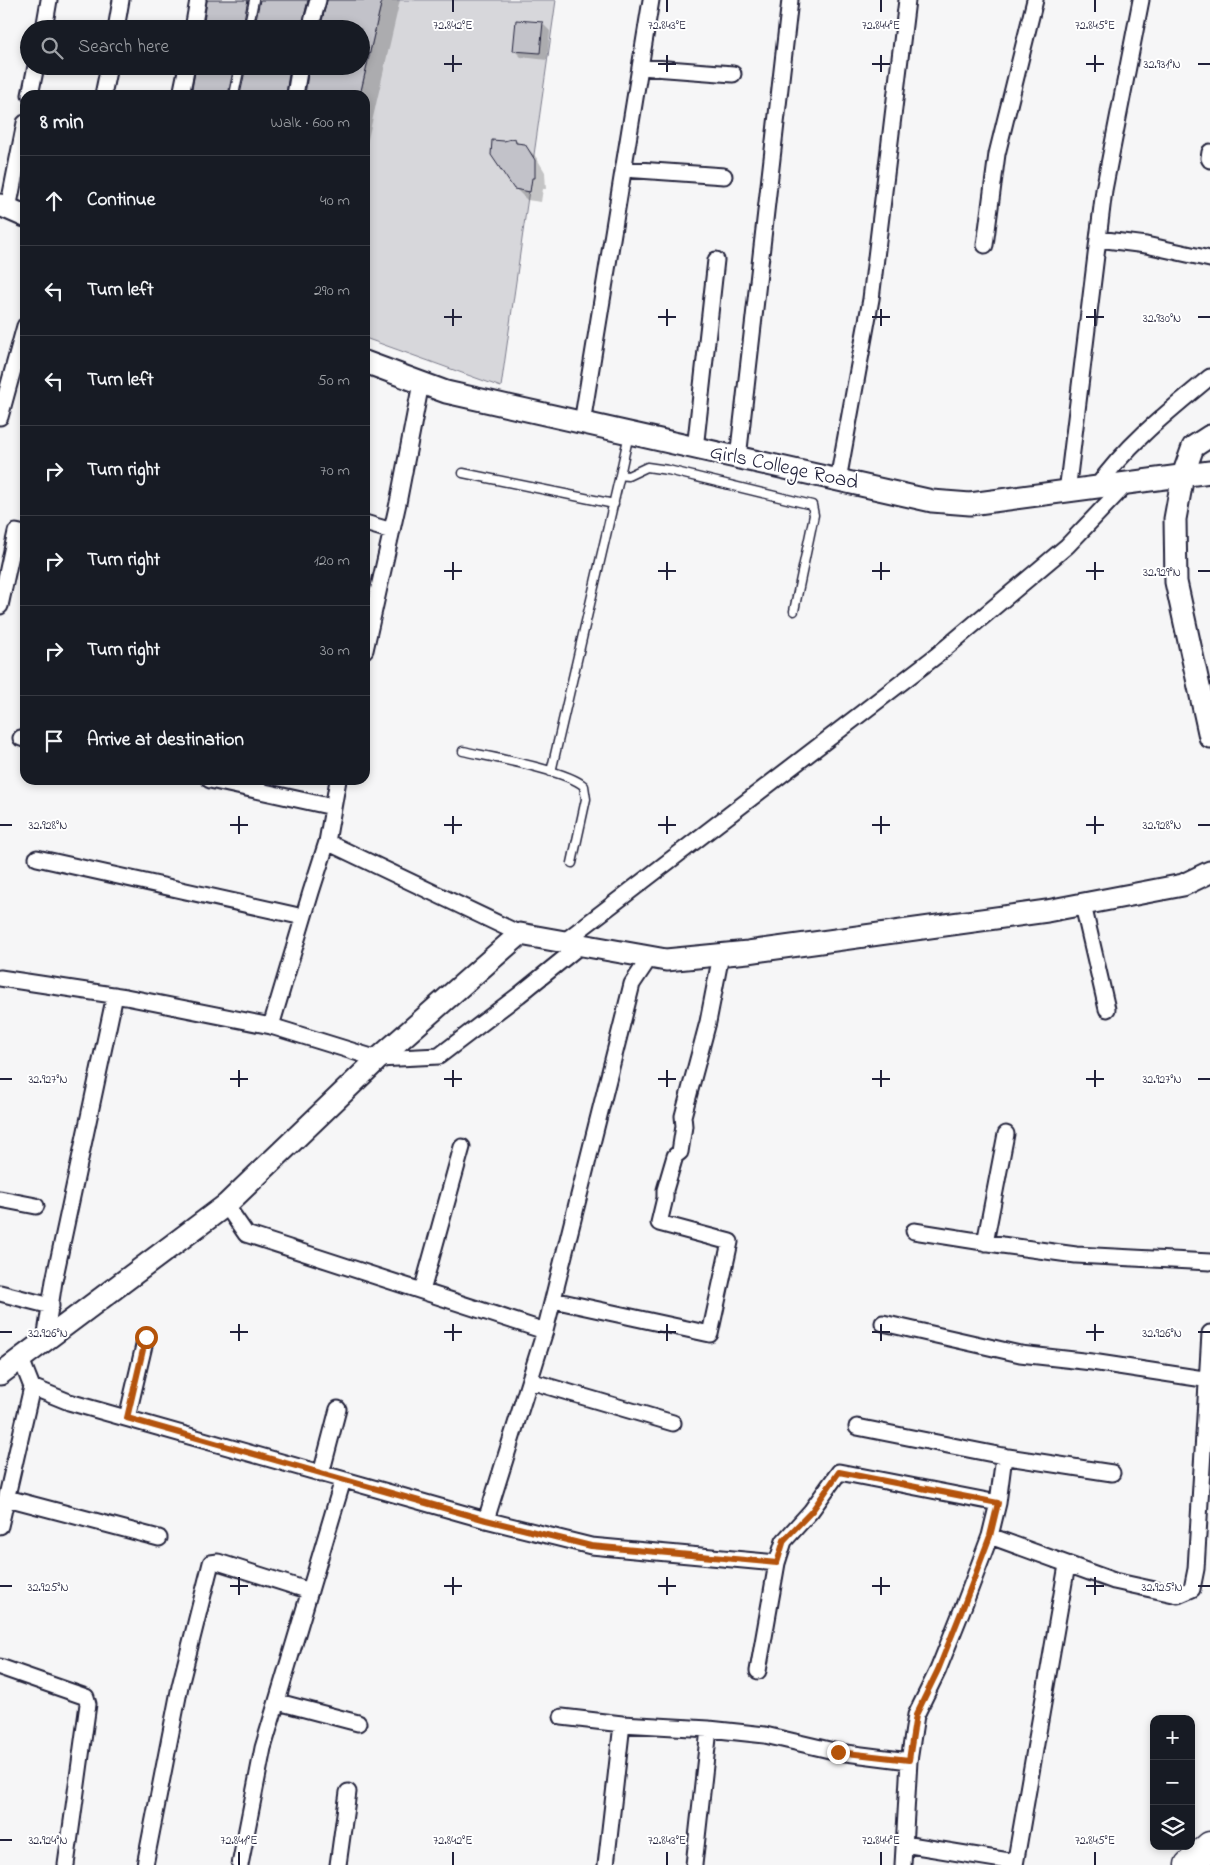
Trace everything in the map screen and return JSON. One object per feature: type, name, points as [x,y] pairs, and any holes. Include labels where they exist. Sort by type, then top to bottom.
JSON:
[{"type":"highway","points":[[1189,1865],[1210,1846]]},
{"type":"street","points":[[46,20],[49,0]]},
{"type":"street","points":[[118,20],[121,0]]},
{"type":"street","points":[[195,20],[198,0]]},
{"type":"street","points":[[312,20],[318,0]]},
{"type":"street","points":[[582,423],[651,0]]},
{"type":"street","points":[[738,458],[790,0]]},
{"type":"street","points":[[838,480],[871,299],[907,0]]},
{"type":"street","points":[[985,245],[1002,129],[1035,0]]},
{"type":"street","points":[[1067,492],[1104,190],[1141,0]]},
{"type":"street","points":[[641,67],[732,74]]},
{"type":"street","points":[[31,90],[34,75]]},
{"type":"street","points":[[104,90],[107,75]]},
{"type":"street","points":[[183,90],[185,75]]},
{"type":"street","points":[[296,90],[298,75]]},
{"type":"street","points":[[1210,152],[1210,160]]},
{"type":"street","points":[[11,210],[20,154]]},
{"type":"street","points":[[624,168],[724,176]]},
{"type":"street","points":[[1098,239],[1146,245],[1210,259]]},
{"type":"street","points":[[696,449],[716,260]]},
{"type":"street","points":[[0,417],[20,344]]},
{"type":"street","name":"Girls College Road","points":[[370,364],[446,392],[932,501],[970,504],[1210,472]]},
{"type":"street","points":[[1096,488],[1108,470],[1128,449],[1210,377]]},
{"type":"street","points":[[370,614],[392,531],[421,383]]},
{"type":"street","points":[[1210,436],[1193,447],[1183,475],[1175,519],[1176,582],[1210,737]]},
{"type":"street","points":[[0,978],[115,996],[271,1026],[378,1059],[439,1056],[519,996],[574,943],[936,656],[1066,546],[1127,483]]},
{"type":"street","points":[[370,524],[392,531]]},
{"type":"street","points":[[0,606],[16,532],[20,533]]},
{"type":"street","points":[[232,785],[333,808]]},
{"type":"street","points":[[271,1026],[327,842],[337,785]]},
{"type":"street","points":[[327,842],[520,934],[666,960],[748,952],[1083,905],[1183,885],[1210,872]]},
{"type":"street","points":[[37,858],[303,916]]},
{"type":"street","points":[[1083,905],[1107,1009]]},
{"type":"street","points":[[0,1374],[226,1205],[378,1059],[520,934]]},
{"type":"street","points":[[553,1300],[710,1334],[730,1242],[659,1223],[675,1156],[680,1152],[684,1126],[683,1116],[708,1022],[721,955]]},
{"type":"street","points":[[486,1520],[546,1331],[632,984],[650,957]]},
{"type":"street","points":[[45,1340],[54,1281],[115,996]]},
{"type":"street","points":[[985,1243],[1006,1134]]},
{"type":"street","points":[[422,1291],[462,1147]]},
{"type":"street","points":[[0,1199],[36,1206]]},
{"type":"street","points":[[226,1205],[246,1234],[546,1331]]},
{"type":"street","points":[[914,1231],[1076,1255],[1210,1262]]},
{"type":"street","points":[[0,1293],[50,1306]]},
{"type":"street","points":[[883,1322],[1020,1354],[1092,1362],[1208,1380]]},
{"type":"street","points":[[990,1536],[1114,1581],[1178,1595],[1192,1589],[1196,1570],[1210,1334]]},
{"type":"street","points":[[127,1418],[146,1337]]},
{"type":"street","points":[[0,1526],[32,1387],[21,1359]]},
{"type":"street","points":[[530,1381],[673,1423]]},
{"type":"street","points":[[32,1387],[69,1402],[321,1474],[486,1520],[591,1546],[777,1563]]},
{"type":"street","points":[[321,1474],[338,1409]]},
{"type":"street","points":[[857,1427],[1004,1456],[1112,1473]]},
{"type":"street","points":[[903,1865],[909,1760],[916,1715],[942,1662],[990,1536],[998,1503],[1004,1456]]},
{"type":"street","points":[[758,1672],[777,1563],[784,1540],[812,1511],[839,1472],[998,1503]]},
{"type":"street","points":[[240,1865],[263,1748],[343,1480]]},
{"type":"street","points":[[7,1498],[159,1538]]},
{"type":"street","points":[[145,1865],[180,1686],[211,1563],[218,1562],[310,1590]]},
{"type":"street","points":[[904,1844],[1015,1864],[1066,1565]]},
{"type":"street","points":[[0,1667],[86,1697],[88,1704],[66,1865]]},
{"type":"street","points":[[278,1702],[358,1723]]},
{"type":"street","points":[[562,1717],[622,1724],[708,1729],[765,1735],[838,1752],[909,1760]]},
{"type":"street","points":[[606,1865],[622,1724]]},
{"type":"street","points":[[694,1865],[708,1729]]},
{"type":"street","points":[[338,1865],[348,1792]]},
{"type":"lane","points":[[250,20],[254,0]]},
{"type":"lane","points":[[235,90],[238,75]]},
{"type":"lane","points":[[551,772],[614,504],[628,434]]},
{"type":"lane","points":[[620,475],[628,476],[647,467],[668,470],[812,505],[814,515],[794,611]]},
{"type":"lane","points":[[463,473],[614,504]]},
{"type":"lane","points":[[463,751],[551,772],[579,782],[584,786],[586,799],[572,863]]},
{"type":"shaded area","points":[[382,0],[556,0],[501,387],[370,340],[370,90],[361,90],[365,75],[370,75],[370,52]]},
{"type":"building","points":[[207,0],[248,0],[244,20],[204,20]]},
{"type":"building","points":[[260,0],[308,0],[303,20],[256,20]]},
{"type":"building","points":[[327,0],[382,0],[370,52],[370,20],[322,20]]},
{"type":"building","points":[[516,20],[543,22],[540,53],[513,51]]},
{"type":"building","points":[[194,75],[232,75],[229,90],[192,90]]},
{"type":"building","points":[[244,75],[289,75],[287,90],[241,90]]},
{"type":"building","points":[[308,75],[365,75],[361,90],[306,90]]},
{"type":"building","points":[[515,138],[516,143],[525,144],[535,160],[535,178],[532,178],[530,192],[514,189],[491,155],[492,140],[504,141]]},
{"type":"route","points":[[146,1337],[127,1418],[486,1520],[591,1546],[777,1563],[784,1540],[812,1511],[839,1472],[998,1503],[990,1536],[964,1605],[938,1670],[916,1715],[909,1760],[838,1752]]}]
